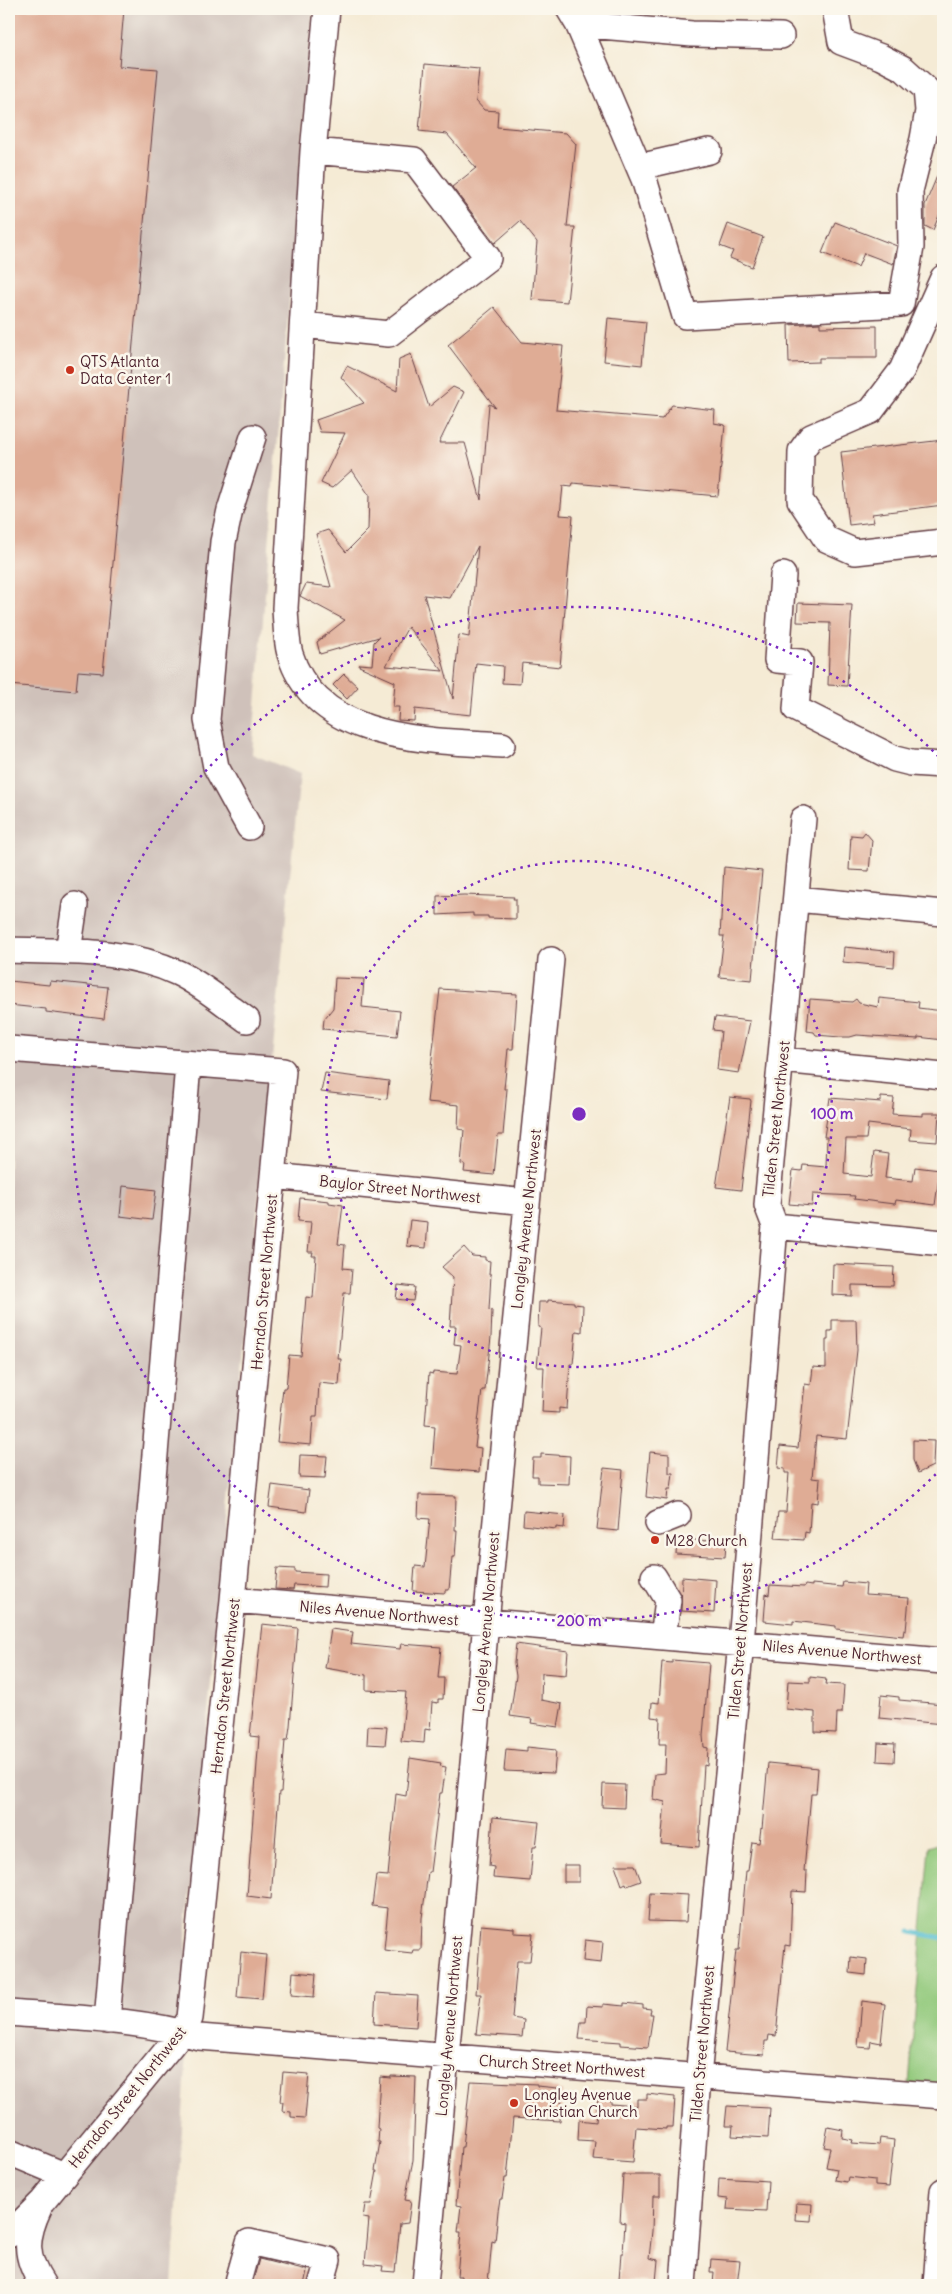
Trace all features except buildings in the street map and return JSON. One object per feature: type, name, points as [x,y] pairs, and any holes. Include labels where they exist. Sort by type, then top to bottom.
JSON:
[{"type":"street","points":[[327,9],[314,151],[285,608],[290,653],[301,680],[322,704],[347,719],[379,730],[415,739],[502,745]]},
{"type":"street","points":[[574,17],[639,168],[685,316],[901,304],[911,247],[910,192],[928,111],[926,89],[904,69],[881,57],[841,42],[835,9]]},
{"type":"street","points":[[574,17],[692,34],[781,36]]},
{"type":"street","points":[[304,325],[389,334],[488,258],[414,160],[314,151]]},
{"type":"street","points":[[639,168],[709,151]]},
{"type":"street","points":[[943,278],[902,370],[871,411],[811,437],[801,451],[800,500],[826,539],[855,552],[943,542]]},
{"type":"street","points":[[249,827],[216,767],[207,720],[223,542],[230,510],[253,437]]},
{"type":"street","points":[[783,575],[777,660],[800,662],[796,709],[895,759],[911,763],[943,765]]},
{"type":"street","name":"Tilden Street Northwest","points":[[683,2285],[698,2076],[741,1644],[774,1226],[768,1205],[803,819]]},
{"type":"street","points":[[796,899],[943,913]]},
{"type":"street","points":[[68,952],[75,905]]},
{"type":"street","points":[[9,950],[119,954],[150,962],[179,973],[247,1020]]},
{"type":"street","name":"Longley Avenue Northwest","points":[[425,2285],[486,1622],[551,960]]},
{"type":"street","points":[[9,1049],[188,1065],[107,2021]]},
{"type":"street","points":[[782,1060],[943,1076]]},
{"type":"street","name":"Herndon Street Northwest","points":[[9,2235],[43,2201],[182,2032],[190,2018],[233,1600],[283,1071],[188,1065]]},
{"type":"street","name":"Baylor Street Northwest","points":[[273,1176],[527,1202]]},
{"type":"street","points":[[774,1226],[943,1243]]},
{"type":"street","points":[[654,1577],[668,1600],[663,1637]]},
{"type":"street","name":"Niles Avenue Northwest","points":[[233,1600],[943,1661]]},
{"type":"street","name":"Church Street Northwest","points":[[9,2013],[107,2021],[182,2032],[199,2037],[943,2096]]},
{"type":"street","points":[[9,2152],[64,2175]]},
{"type":"street","points":[[936,2285],[943,2191]]},
{"type":"street","points":[[43,2201],[29,2228],[29,2252],[32,2269],[43,2285]]},
{"type":"street","points":[[237,2285],[249,2242],[328,2260],[321,2285]]},
{"type":"shaded area","points":[[9,9],[313,9],[252,754],[300,774],[186,1937],[190,2004],[172,2285],[9,2285]]},
{"type":"green space","points":[[943,1842],[943,2087],[909,2084],[929,1847]]},
{"type":"waterway","points":[[911,1932],[943,1938]]},
{"type":"place","name":"QTS Atlanta Data Center 1","points":[[70,370]]},
{"type":"place","name":"M28 Church","points":[[655,1540]]},
{"type":"place","name":"Longley Avenue Christian Church","points":[[514,2103]]}]
